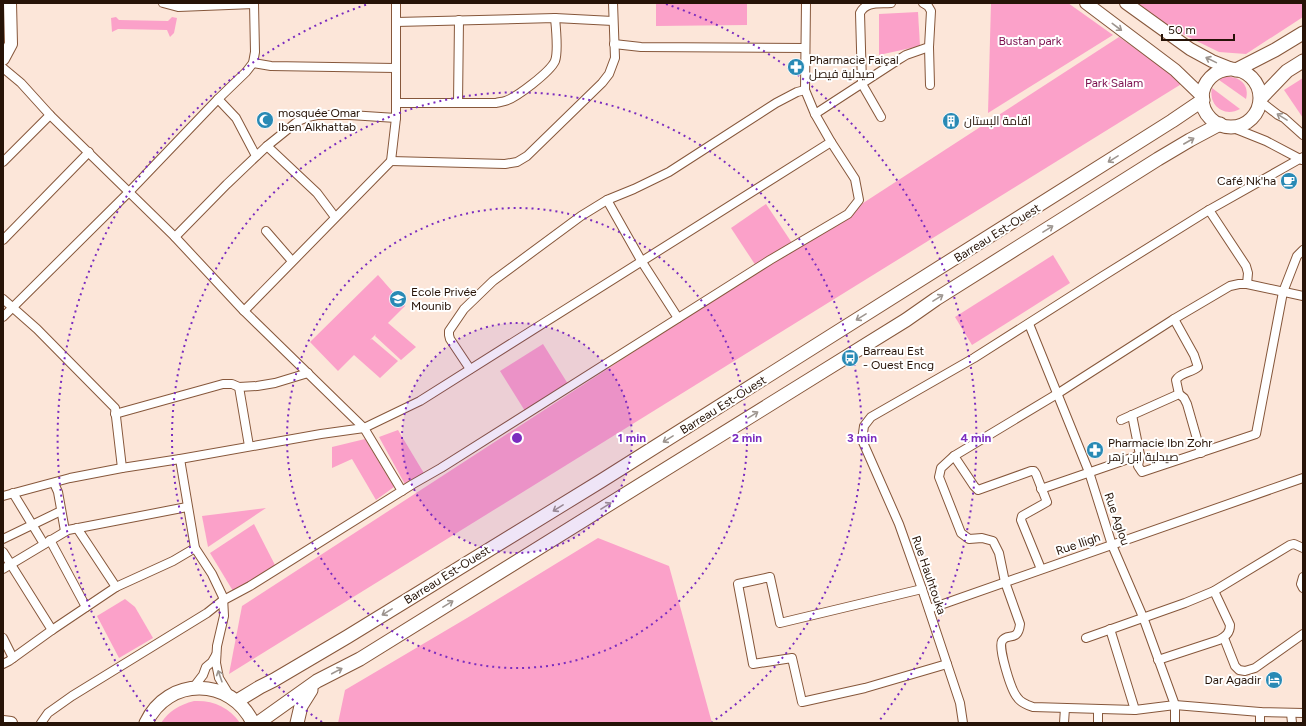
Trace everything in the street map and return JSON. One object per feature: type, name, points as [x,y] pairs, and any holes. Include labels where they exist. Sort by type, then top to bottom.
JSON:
[{"type":"main road","points":[[3,58],[11,44],[10,3]]},
{"type":"main road","points":[[1086,3],[1175,70],[1203,98]]},
{"type":"main road","points":[[1126,3],[1190,49],[1212,61],[1234,69],[1243,71],[1255,81],[1259,89],[1260,99],[1256,112],[1247,122],[1240,126],[1226,126],[1210,117],[1204,106],[1203,98],[1205,86],[1209,78],[1219,72],[1234,69],[1275,50],[1303,33]]},
{"type":"main road","points":[[1260,99],[1287,71],[1303,61]]},
{"type":"main road","name":"Barreau Est-Ouest","points":[[233,698],[274,680],[608,477],[1172,121],[1203,98]]},
{"type":"main road","name":"Barreau Est-Ouest","points":[[258,723],[317,681],[378,647],[769,406],[1165,155],[1190,140],[1226,126]]},
{"type":"main road","points":[[297,723],[299,710],[317,681]]},
{"type":"main road","points":[[146,723],[154,709],[168,697],[180,691],[193,688],[212,689],[233,698],[244,708],[253,723]]},
{"type":"main road","points":[[3,722],[11,723]]},
{"type":"street","points":[[3,317],[129,192],[253,63],[255,52],[254,4],[178,7],[163,3]]},
{"type":"street","points":[[244,310],[391,161],[396,118],[396,3]]},
{"type":"street","points":[[391,161],[504,164],[517,162],[534,151],[602,83],[609,74],[615,58],[613,3]]},
{"type":"street","points":[[41,723],[48,713],[72,696],[207,613],[222,601],[250,586],[792,247],[848,214],[858,200],[856,184],[815,114],[805,90],[806,3]]},
{"type":"street","points":[[881,117],[862,84],[860,13],[862,8],[870,4],[891,3]]},
{"type":"street","points":[[923,3],[928,6],[931,11],[929,47],[930,85]]},
{"type":"street","points":[[396,22],[555,18],[613,21]]},
{"type":"street","points":[[396,103],[496,103],[505,101],[517,95],[522,90],[536,82],[554,62],[556,56],[555,18]]},
{"type":"street","points":[[458,103],[459,20]]},
{"type":"street","points":[[614,44],[641,46],[806,48]]},
{"type":"street","points":[[815,114],[906,55],[929,47]]},
{"type":"street","points":[[253,63],[271,66],[395,68]]},
{"type":"street","points":[[3,68],[20,83],[50,115],[175,237],[244,310],[364,428],[402,491]]},
{"type":"street","points":[[470,370],[449,335],[453,324],[464,309],[493,281],[581,216],[607,200],[669,172],[782,100],[797,92],[805,90]]},
{"type":"street","points":[[218,99],[236,118],[256,156]]},
{"type":"street","points":[[1260,99],[1303,135]]},
{"type":"street","points":[[175,237],[256,156],[298,121],[316,114],[396,118]]},
{"type":"street","points":[[3,162],[50,115]]},
{"type":"street","points":[[1226,126],[1266,141],[1302,159]]},
{"type":"street","points":[[3,496],[70,478],[122,468],[364,428],[420,401],[831,142]]},
{"type":"street","points":[[267,146],[317,194],[335,217]]},
{"type":"street","points":[[3,240],[89,152]]},
{"type":"street","points":[[1029,324],[1209,210],[1302,159]]},
{"type":"street","points":[[607,200],[642,262],[678,318]]},
{"type":"street","points":[[1209,210],[1246,266],[1248,273],[1247,284]]},
{"type":"street","points":[[266,231],[292,261]]},
{"type":"street","points":[[1132,415],[1140,455],[1138,466],[1142,472],[1256,434],[1283,292],[1297,256],[1303,250]]},
{"type":"street","points":[[1303,296],[1247,284],[1230,286],[1174,319],[1057,394],[954,456],[941,468],[940,477],[961,533],[969,539],[982,538],[993,541],[999,553],[1005,582],[1020,624],[1020,630],[1017,634],[1013,637],[1003,639],[1002,642],[1007,674],[1017,697],[1026,704],[1032,707],[1135,710],[1175,705],[1260,712],[1303,713]]},
{"type":"street","points":[[3,299],[37,329],[115,408],[122,468]]},
{"type":"street","points":[[1174,319],[1194,355],[1198,367],[1193,371],[1179,376],[1176,380],[1179,394],[1184,398],[1187,404],[1201,453]]},
{"type":"street","name":"Rue Aglou","points":[[1029,324],[1089,472],[1112,545],[1143,617],[1175,705],[1175,723]]},
{"type":"street","name":"Rue Hauhtouka","points":[[963,723],[960,703],[922,589],[888,498],[862,440],[864,426],[871,417],[974,358],[1029,324]]},
{"type":"street","points":[[115,414],[223,384],[232,384],[239,387],[275,383],[308,373]]},
{"type":"street","points":[[239,387],[249,446]]},
{"type":"street","points":[[1121,420],[1179,394]]},
{"type":"street","points":[[1041,489],[1140,455]]},
{"type":"street","points":[[954,456],[976,489],[1034,471],[1047,502],[1022,516],[1021,520],[1041,569]]},
{"type":"street","points":[[180,459],[195,548],[216,580],[223,597],[222,601],[224,616],[216,654],[216,663],[219,678],[233,698]]},
{"type":"street","name":"Rue Iligh","points":[[929,609],[1303,478]]},
{"type":"street","points":[[54,482],[58,492],[65,531]]},
{"type":"street","points":[[13,493],[32,525],[46,542],[86,608]]},
{"type":"street","points":[[3,569],[65,531],[187,506]]},
{"type":"street","points":[[3,539],[61,511]]},
{"type":"street","points":[[78,528],[116,587]]},
{"type":"street","points":[[1086,638],[1110,628],[1214,592],[1290,545],[1294,544],[1303,548]]},
{"type":"street","points":[[3,664],[116,587],[173,561],[195,548]]},
{"type":"street","points":[[3,552],[52,630]]},
{"type":"street","points":[[922,589],[780,622],[770,577],[738,584],[753,664],[792,658],[802,702],[865,688],[947,664]]},
{"type":"street","points":[[1303,577],[1301,584],[1303,588]]},
{"type":"street","points":[[1158,660],[1224,638],[1230,630],[1230,625],[1214,592]]},
{"type":"street","points":[[1110,628],[1135,710]]},
{"type":"street","points":[[1224,638],[1235,666],[1239,670],[1245,670],[1254,668],[1303,634]]},
{"type":"street","points":[[3,638],[13,658]]},
{"type":"street","points":[[193,688],[216,654]]},
{"type":"street","points":[[1064,723],[1065,708]]},
{"type":"street","points":[[1098,709],[1098,723]]},
{"type":"street","points":[[1260,712],[1260,723]]},
{"type":"street","points":[[1291,712],[1292,723]]},
{"type":"green space","points":[[656,3],[747,3],[747,25],[656,26]]},
{"type":"green space","name":"Bustan park","points":[[991,3],[1068,3],[1113,35],[988,113]]},
{"type":"green space","points":[[1131,3],[1303,3],[1303,17],[1246,54],[1219,52],[1156,21]]},
{"type":"green space","points":[[918,12],[920,46],[879,55],[879,14]]},
{"type":"green space","points":[[116,17],[119,20],[168,21],[172,17],[177,18],[174,33],[170,37],[167,30],[118,29],[112,32],[111,18]]},
{"type":"green space","name":"Park Salam","points":[[1119,37],[1183,83],[229,674],[242,606]]},
{"type":"green space","points":[[1224,77],[1234,77],[1242,82],[1246,89],[1246,99],[1219,80]]},
{"type":"green space","points":[[1303,78],[1303,118],[1284,90]]},
{"type":"green space","points":[[1212,88],[1240,109],[1228,112],[1218,108],[1212,100]]},
{"type":"green space","points":[[766,204],[792,243],[756,266],[731,228]]},
{"type":"green space","points":[[1053,255],[1070,283],[972,345],[955,317]]},
{"type":"green space","points":[[378,275],[405,306],[388,323],[416,347],[401,360],[375,336],[376,334],[370,340],[372,339],[398,361],[380,378],[354,355],[338,371],[310,342]]},
{"type":"green space","points":[[543,344],[568,384],[525,411],[500,371]]},
{"type":"green space","points":[[398,430],[425,475],[407,488],[379,437]]},
{"type":"green space","points":[[365,439],[394,487],[376,500],[352,459],[332,468],[332,447]]},
{"type":"green space","points":[[266,508],[208,547],[202,516]]},
{"type":"green space","points":[[254,524],[276,567],[233,591],[210,553]]},
{"type":"green space","points":[[598,538],[669,566],[712,723],[338,723],[345,690]]},
{"type":"green space","points":[[125,599],[135,607],[153,638],[119,658],[97,616]]},
{"type":"green space","points":[[194,701],[214,703],[226,709],[236,717],[240,723],[161,723],[167,715],[175,709]]},
{"type":"place","name":"Pharmacie Faiçal صيدلية فيصل","points":[[796,67]]},
{"type":"place","name":"mosquée Omar Iben Alkhattab","points":[[265,120]]},
{"type":"place","name":"اقامة البستان","points":[[951,121]]},
{"type":"place","name":"Café Nk'ha","points":[[1289,181]]},
{"type":"place","name":"Ecole Privée Mounib","points":[[398,299]]},
{"type":"place","name":"Barreau Est - Ouest Encg","points":[[850,358]]},
{"type":"place","name":"Pharmacie Ibn Zohr صيدلية ابن زهر","points":[[1095,450]]},
{"type":"place","name":"Dar Agadir","points":[[1274,680]]}]
